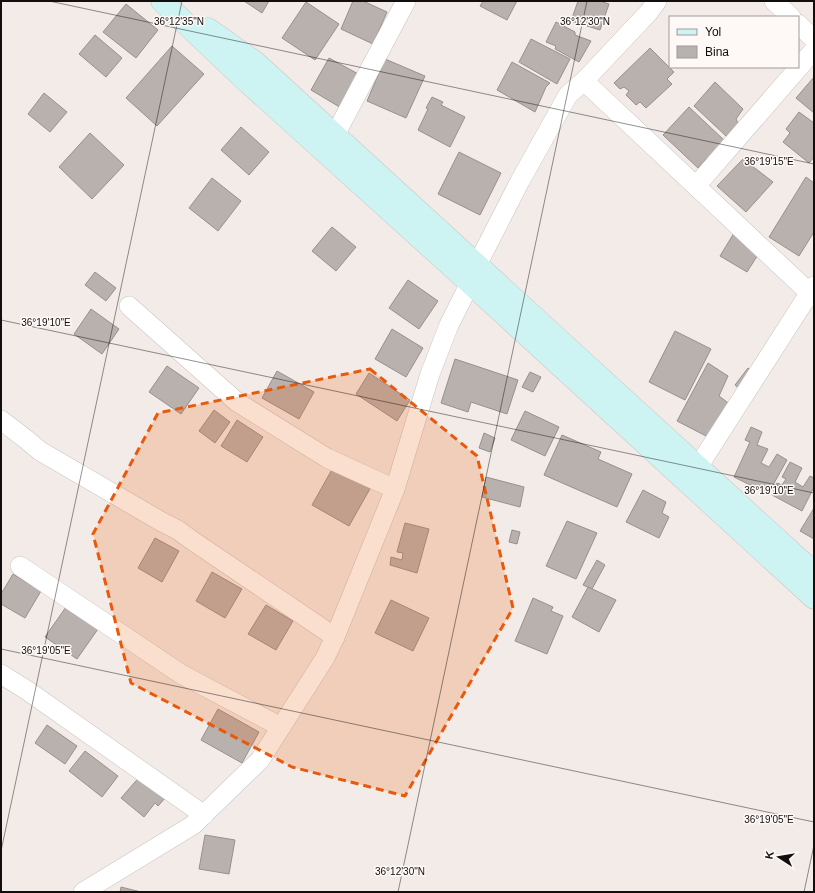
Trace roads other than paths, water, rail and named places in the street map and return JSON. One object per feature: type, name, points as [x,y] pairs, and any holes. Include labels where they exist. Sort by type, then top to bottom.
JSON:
[{"type":"street","points":[[162,1],[242,77],[698,467],[814,573]]},
{"type":"street","points":[[167,1],[256,62],[335,135],[473,274],[814,598]]},
{"type":"street","points":[[335,135],[406,1]]},
{"type":"street","points":[[82,892],[193,825],[260,760],[325,658],[335,637],[395,489],[430,374],[449,325],[520,181],[568,95],[584,81],[649,12],[657,1]]},
{"type":"street","points":[[774,1],[790,16]]},
{"type":"street","points":[[799,25],[814,39]]},
{"type":"street","points":[[799,67],[814,50]]},
{"type":"street","points":[[696,186],[798,68]]},
{"type":"street","points":[[584,81],[696,186],[813,292],[698,467]]},
{"type":"street","points":[[129,306],[236,402],[327,458],[395,489]]},
{"type":"street","points":[[1,420],[40,451],[178,530],[335,637]]},
{"type":"street","points":[[20,566],[181,674],[281,727]]},
{"type":"street","points":[[1,674],[28,691],[204,815]]}]
